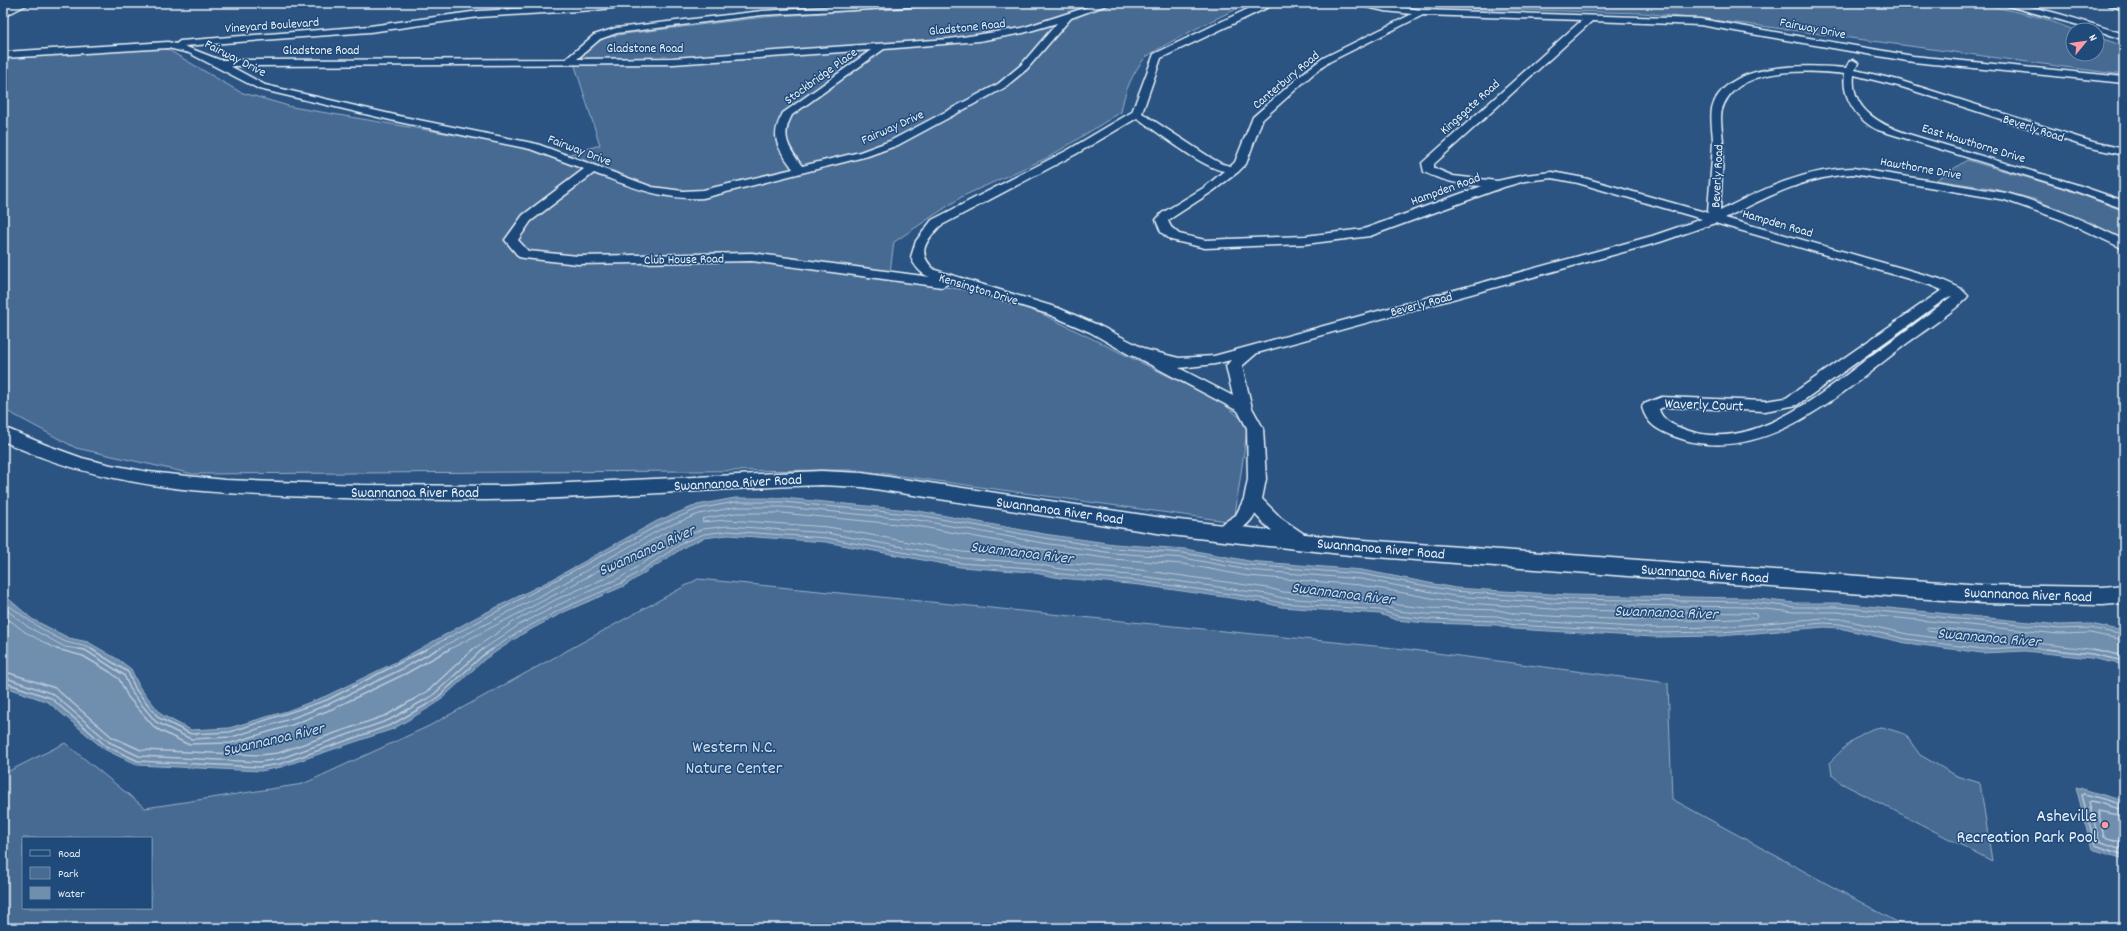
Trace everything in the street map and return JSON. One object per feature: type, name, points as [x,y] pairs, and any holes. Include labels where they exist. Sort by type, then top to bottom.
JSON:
[{"type":"main road","points":[[3,14],[25,3]]},
{"type":"main road","name":"Swannanoa River Road","points":[[3,433],[27,446],[59,459],[106,472],[165,482],[230,488],[340,492],[535,492],[821,478],[862,480],[1220,533],[1350,547],[1982,594],[2103,596],[2124,594]]},
{"type":"street","name":"Vineyard Boulevard","points":[[168,45],[370,29],[479,14],[594,8],[640,3]]},
{"type":"street","points":[[570,60],[597,37],[616,31],[639,27],[762,14],[944,3]]},
{"type":"street","points":[[1068,16],[1108,3]]},
{"type":"street","points":[[1234,170],[1219,167],[1137,114],[1157,56],[1262,6],[1273,3]]},
{"type":"street","name":"Fairway Drive","points":[[1352,3],[1385,9],[1422,12],[1716,23],[1913,59],[2124,80]]},
{"type":"street","points":[[2001,3],[2124,37]]},
{"type":"street","points":[[2112,3],[2124,8]]},
{"type":"street","name":"Canterbury Road","points":[[1234,170],[1240,164],[1257,119],[1310,72],[1326,60],[1422,12]]},
{"type":"street","name":"Fairway Drive","points":[[3,55],[168,45],[192,51],[218,63],[262,87],[399,119],[533,146],[650,190],[683,195],[720,191],[864,154],[894,143],[1001,86],[1024,67],[1068,16]]},
{"type":"street","name":"Gladstone Road","points":[[218,63],[570,60],[673,61],[881,47],[1006,35],[1046,25],[1068,16]]},
{"type":"street","name":"Kingsgate Road","points":[[1500,184],[1449,178],[1428,170],[1428,163],[1590,18]]},
{"type":"street","points":[[2110,32],[2124,31]]},
{"type":"street","name":"Stockbridge Place","points":[[799,170],[782,144],[780,133],[781,124],[788,114],[881,47]]},
{"type":"street","points":[[1848,72],[1859,50]]},
{"type":"street","name":"Beverly Road","points":[[1135,352],[1160,359],[1186,363],[1215,360],[1656,239],[1714,219],[1718,142],[1716,119],[1719,104],[1727,91],[1747,78],[1773,71],[1795,68],[1848,72],[1876,76],[2091,145],[2124,152]]},
{"type":"street","name":"East Hawthorne Drive","points":[[1848,72],[1849,89],[1864,114],[1877,126],[1904,136],[2124,204]]},
{"type":"street","name":"Kensington Drive","points":[[1137,114],[1072,152],[936,222],[925,234],[917,255],[919,261],[930,273],[1053,311],[1095,329],[1135,352],[1244,408]]},
{"type":"street","name":"Club House Road","points":[[593,168],[527,218],[512,240],[524,254],[578,260],[752,257],[970,286]]},
{"type":"street","name":"Hampden Road","points":[[1234,170],[1209,189],[1166,216],[1162,220],[1165,229],[1175,237],[1184,240],[1218,245],[1305,240],[1366,233],[1500,184],[1525,178],[1552,175],[1566,177],[1935,282],[1955,291]]},
{"type":"street","name":"Hawthorne Drive","points":[[1714,219],[1785,186],[1838,170],[1983,192],[2018,200],[2071,219],[2124,245]]},
{"type":"street","points":[[2111,199],[2124,201]]},
{"type":"street","name":"Waverly Court","points":[[1955,291],[1961,296],[1960,299],[1856,373],[1809,410],[1785,423],[1736,438],[1708,439],[1688,436],[1674,431],[1657,421],[1651,414],[1650,407],[1662,402],[1765,406],[1791,402],[1943,294],[1955,291]]},
{"type":"street","name":"Beverly Road","points":[[1244,408],[1234,366],[1240,358],[1250,351]]},
{"type":"street","points":[[1220,533],[1243,519],[1253,499],[1257,479],[1254,428],[1244,408]]},
{"type":"street","points":[[1253,499],[1262,513],[1276,525],[1303,542]]},
{"type":"green space","points":[[970,3],[1251,3],[1195,29],[1150,54],[1144,59],[1129,84],[1121,112],[1049,157],[963,196],[894,242],[889,279],[973,291],[1040,313],[1221,402],[1248,424],[1234,522],[857,470],[193,474],[76,448],[3,409],[3,57],[165,48],[240,92],[292,107],[520,146],[556,158],[600,145],[575,66],[580,57],[593,45],[605,38],[624,34],[765,17]]},
{"type":"green space","points":[[1386,3],[1978,3],[2043,18],[2065,27],[2065,62],[2105,62],[2105,40],[2124,46],[2124,75],[1746,24],[1643,13],[1477,9]]},
{"type":"green space","points":[[1967,160],[2066,189],[2124,211],[2124,239],[2037,200],[1990,188],[1936,180]]},
{"type":"green space","name":"Western N.C. Nature Center","points":[[698,579],[1405,649],[1668,683],[1672,799],[1908,928],[3,928],[3,774],[65,743],[145,808],[303,784],[429,726]]},
{"type":"green space","points":[[1882,727],[1905,734],[1920,755],[1957,776],[1980,783],[1992,861],[1841,783],[1832,775],[1830,762],[1841,751],[1860,735],[1867,731]]},
{"type":"water","name":"Swannanoa River","points":[[735,498],[783,498],[919,511],[1044,534],[1114,544],[1185,549],[1249,561],[1362,570],[1455,588],[1567,595],[1748,598],[1795,603],[1838,603],[2060,625],[2091,624],[2124,631],[2124,665],[2091,658],[2025,651],[1982,653],[1906,643],[1839,628],[1825,627],[1721,636],[1653,637],[1514,629],[1497,625],[1426,623],[1396,620],[1380,614],[1281,607],[1266,603],[1140,585],[1060,578],[1030,572],[960,567],[826,542],[728,535],[704,538],[686,546],[624,586],[564,612],[524,633],[485,659],[437,703],[393,729],[281,767],[261,771],[137,765],[104,749],[48,702],[3,686],[3,594],[32,619],[69,638],[88,642],[119,660],[131,669],[140,688],[162,715],[191,730],[229,728],[287,711],[326,696],[398,661],[475,618],[553,579],[657,521],[697,505]]},
{"type":"water","name":"Asheville Recreation Park Pool","points":[[2076,787],[2124,801],[2124,859],[2092,849]]},
{"type":"place","name":"Asheville Recreation Park Pool","points":[[2105,825]]}]
